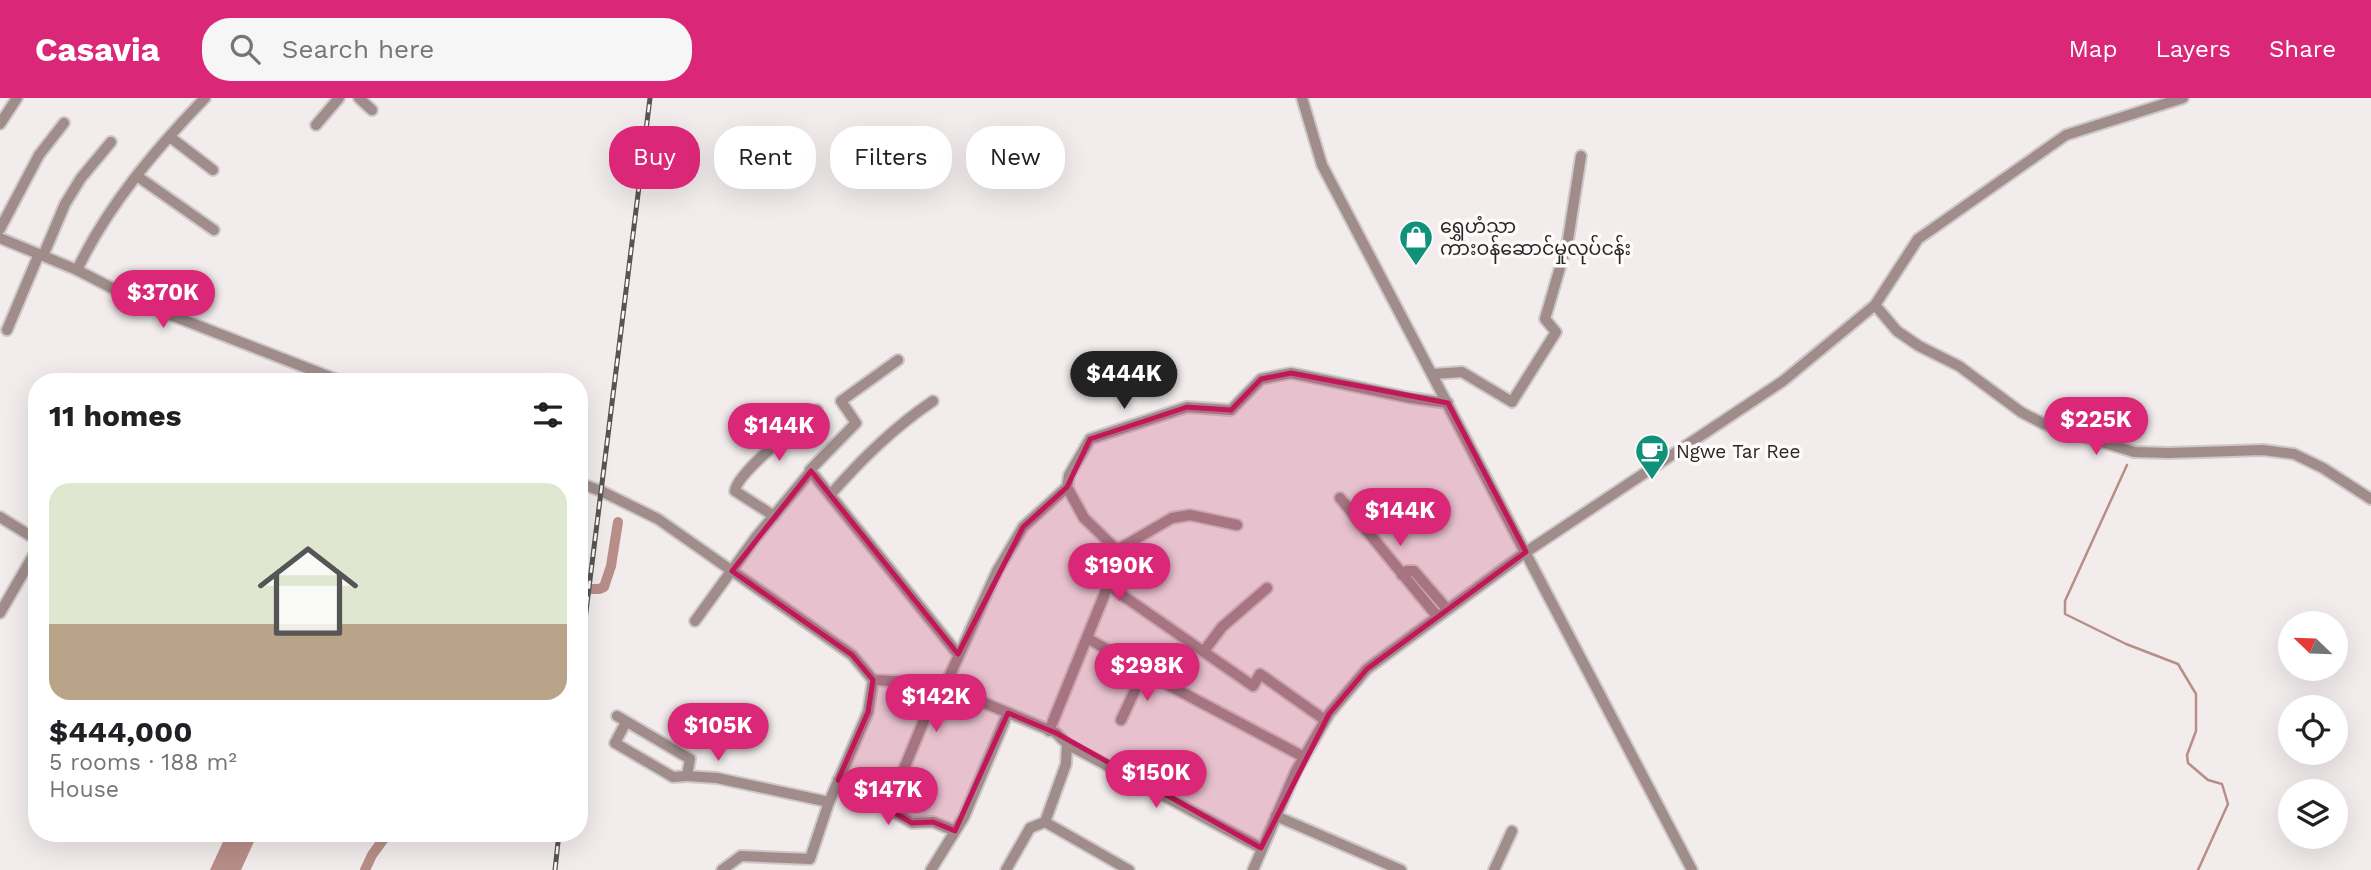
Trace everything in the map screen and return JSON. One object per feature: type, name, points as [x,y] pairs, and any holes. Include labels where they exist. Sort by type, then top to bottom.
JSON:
[{"type":"street","points":[[0,124],[17,98]]},
{"type":"street","points":[[77,270],[94,236],[137,176],[205,98]]},
{"type":"street","points":[[316,125],[339,98]]},
{"type":"street","points":[[359,98],[372,110]]},
{"type":"street","points":[[1302,98],[1322,165],[1692,870]]},
{"type":"street","points":[[1253,870],[1304,757],[1325,720],[1367,669],[1527,552],[1783,381],[1875,305],[1918,239],[2066,135],[2183,98]]},
{"type":"street","points":[[0,229],[29,171],[64,122]]},
{"type":"street","points":[[170,136],[213,170]]},
{"type":"street","points":[[8,330],[70,195],[111,142]]},
{"type":"street","points":[[1433,374],[1462,372],[1512,402],[1556,332],[1545,319],[1568,240],[1581,156]]},
{"type":"street","points":[[137,176],[214,230]]},
{"type":"street","points":[[0,238],[77,270],[145,305],[320,373]]},
{"type":"street","points":[[1875,305],[1897,331],[1908,339],[1959,366],[2021,412],[2044,424],[2134,452],[2263,450],[2294,454],[2323,468],[2371,499]]},
{"type":"street","points":[[695,621],[811,471],[856,423],[841,401],[898,360]]},
{"type":"street","points":[[1049,731],[1116,566],[1117,550],[1084,518],[1067,487],[1069,475],[1090,439],[1188,407],[1231,410],[1261,379],[1291,373],[1448,404]]},
{"type":"street","points":[[830,495],[867,454],[903,421],[933,401]]},
{"type":"street","points":[[775,516],[735,491],[735,486],[784,437],[817,410]]},
{"type":"street","points":[[811,471],[958,654]]},
{"type":"street","points":[[588,486],[658,519],[852,655],[873,680],[942,685],[1056,733],[1066,744],[1261,848]]},
{"type":"street","points":[[903,772],[997,571],[1023,527],[1067,487]]},
{"type":"street","points":[[1340,498],[1437,616]]},
{"type":"street","points":[[1117,550],[1172,518],[1190,515],[1237,525]]},
{"type":"street","points":[[0,517],[28,534]]},
{"type":"street","points":[[0,613],[28,565]]},
{"type":"street","points":[[1402,575],[1407,571],[1414,571],[1447,608]]},
{"type":"street","points":[[1109,586],[1253,686],[1260,674],[1325,720]]},
{"type":"street","points":[[1204,650],[1222,627],[1267,588]]},
{"type":"street","points":[[1087,638],[1304,757]]},
{"type":"street","points":[[1121,720],[1144,671]]},
{"type":"street","points":[[722,870],[741,856],[810,859],[829,802],[868,712],[873,680]]},
{"type":"street","points":[[931,870],[964,817],[1008,713]]},
{"type":"street","points":[[687,776],[690,759],[622,719],[615,743],[673,777],[717,778],[829,802]]},
{"type":"street","points":[[1006,870],[1031,828],[1045,822],[1066,764],[1066,744]]},
{"type":"street","points":[[838,780],[912,823],[933,822],[955,831]]},
{"type":"street","points":[[1276,816],[1401,870]]},
{"type":"street","points":[[1045,822],[1129,870]]},
{"type":"street","points":[[1494,870],[1512,831]]},
{"type":"highlighted area","points":[[1291,373],[1448,403],[1526,552],[1367,669],[1329,714],[1261,848],[1056,733],[1008,713],[955,831],[933,822],[912,823],[838,780],[868,712],[873,680],[852,655],[732,571],[811,471],[958,654],[1023,527],[1067,487],[1090,439],[1187,407],[1231,410],[1261,379]]},
{"type":"shaded area","points":[[223,842],[254,842],[241,870],[210,870]]},
{"type":"waterway","points":[[2127,465],[2065,601],[2065,614],[2126,644],[2178,664],[2196,694],[2196,731],[2187,755],[2188,763],[2208,780],[2222,784],[2228,804],[2198,870]]},
{"type":"waterway","points":[[588,589],[604,587],[611,566],[618,522]]},
{"type":"waterway","points":[[365,870],[381,842]]},
{"type":"railway","points":[[588,596],[650,98]]},
{"type":"railway","points":[[555,870],[558,842]]},
{"type":"place","name":"ရွှေဟံသာ ကားဝန်ဆောင်မှုလုပ်ငန်း","points":[[1416,267]]},
{"type":"place","name":"Ngwe Tar Ree","points":[[1652,481]]}]
